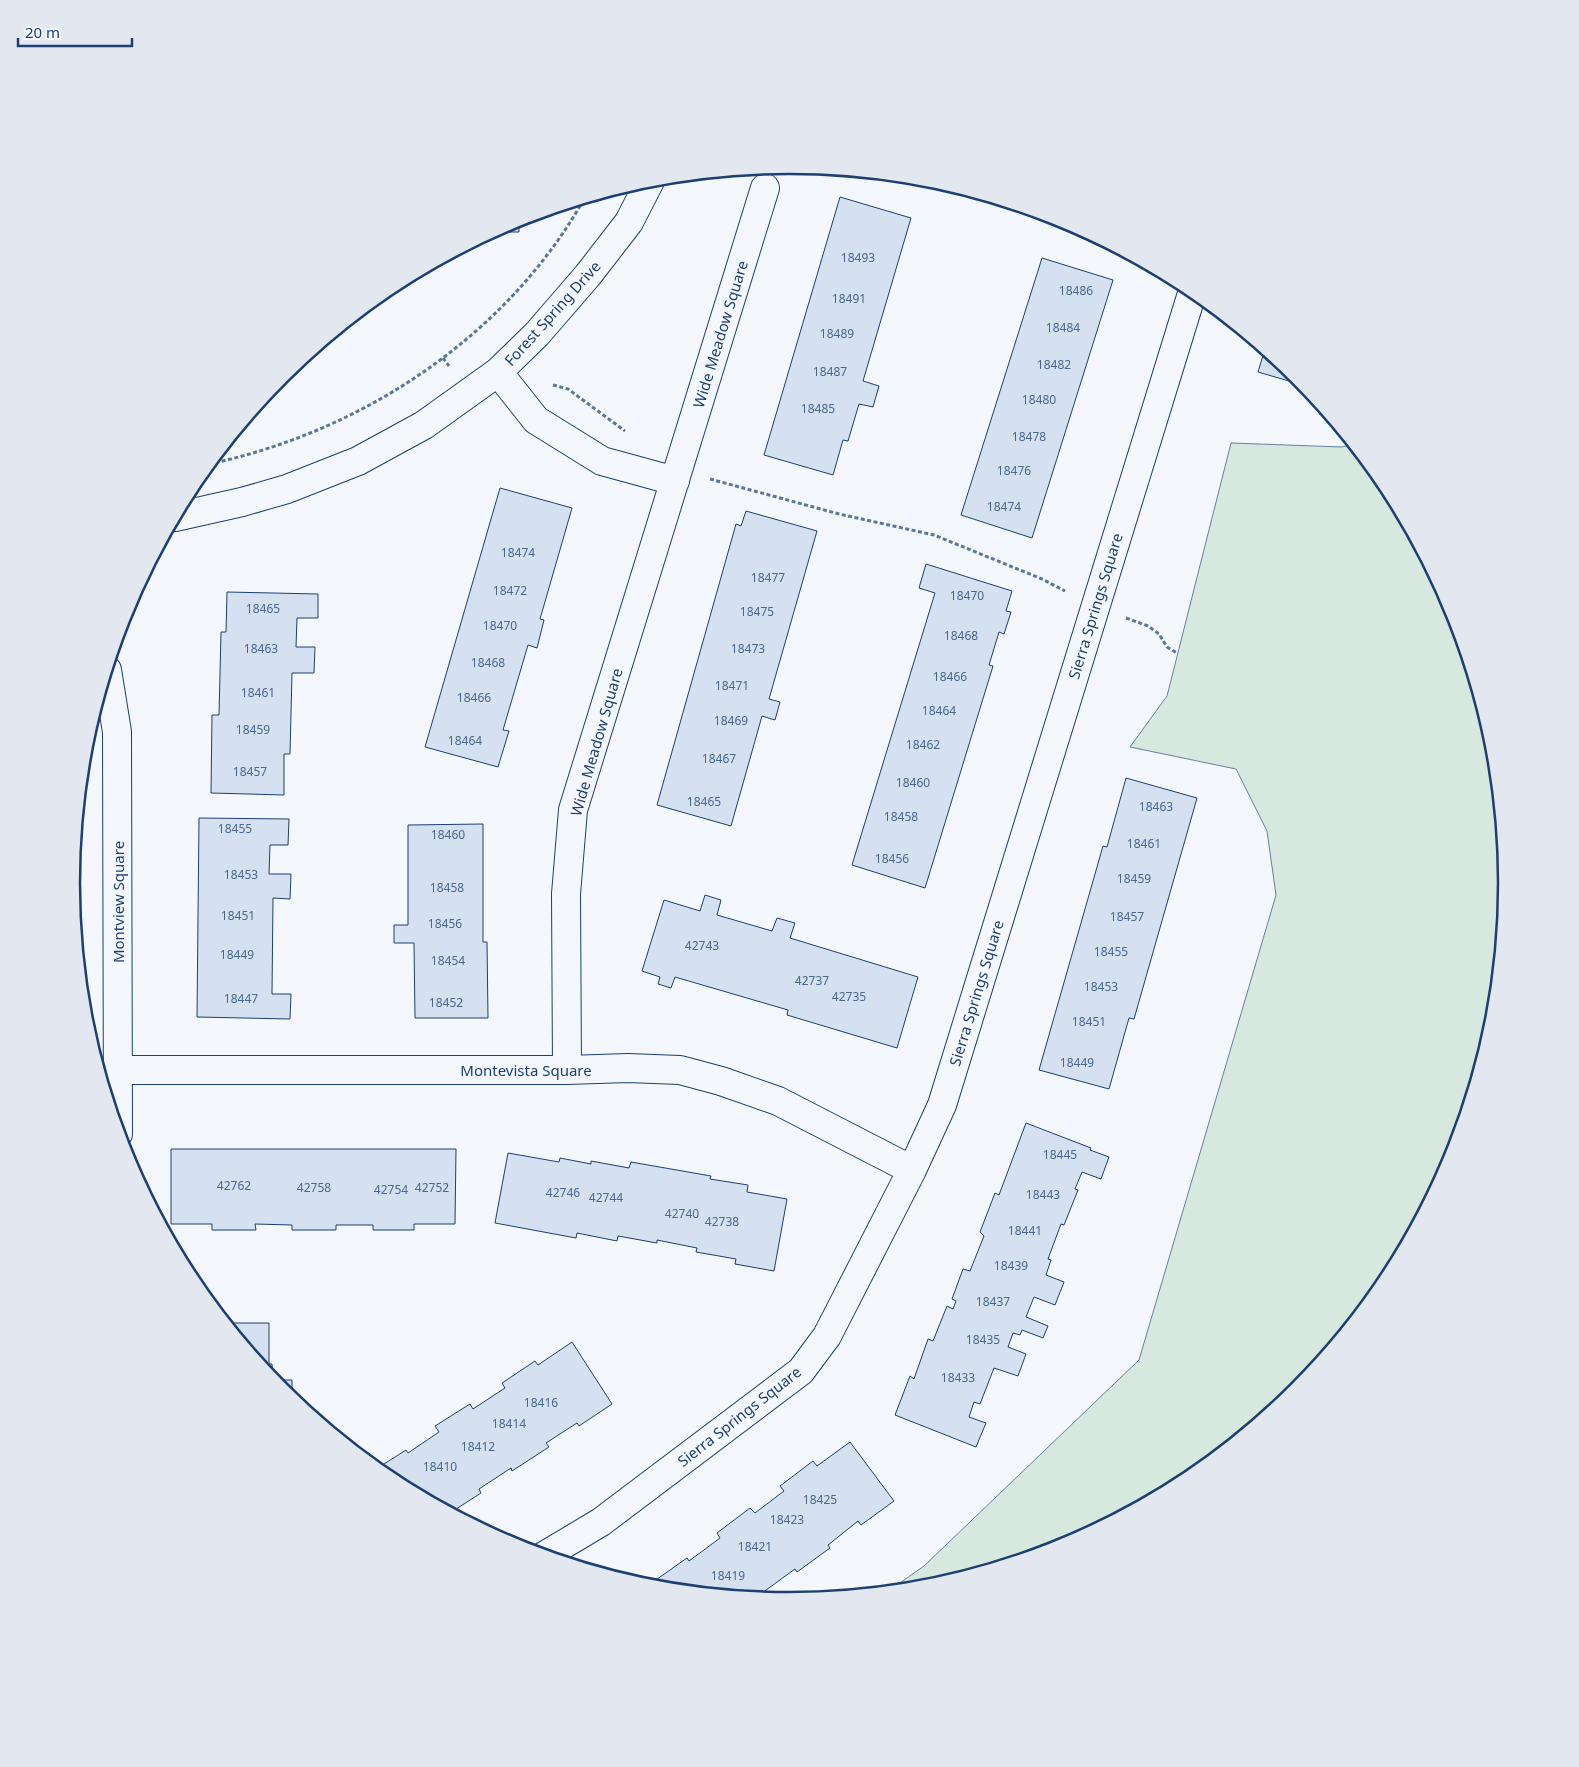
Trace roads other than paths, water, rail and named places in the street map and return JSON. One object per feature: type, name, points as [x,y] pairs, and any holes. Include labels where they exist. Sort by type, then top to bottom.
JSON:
[{"type":"street","name":"Wide Meadow Square","points":[[567,1070],[566,894],[574,810],[765,188]]},
{"type":"street","name":"Forest Spring Drive","points":[[184,515],[242,502],[287,489],[358,461],[424,425],[498,372],[537,334],[588,275],[630,222],[646,189]]},
{"type":"street","name":"Sierra Springs Square","points":[[552,1551],[601,1522],[800,1371],[827,1336],[912,1170],[942,1105],[1190,299]]},
{"type":"street","points":[[498,372],[536,420],[602,461],[677,476]]},
{"type":"street","name":"Montview Square","points":[[109,683],[117,732],[118,1112]]},
{"type":"street","name":"Montevista Square","points":[[118,1070],[567,1070],[628,1068],[680,1070],[721,1081],[778,1101],[912,1170]]}]
